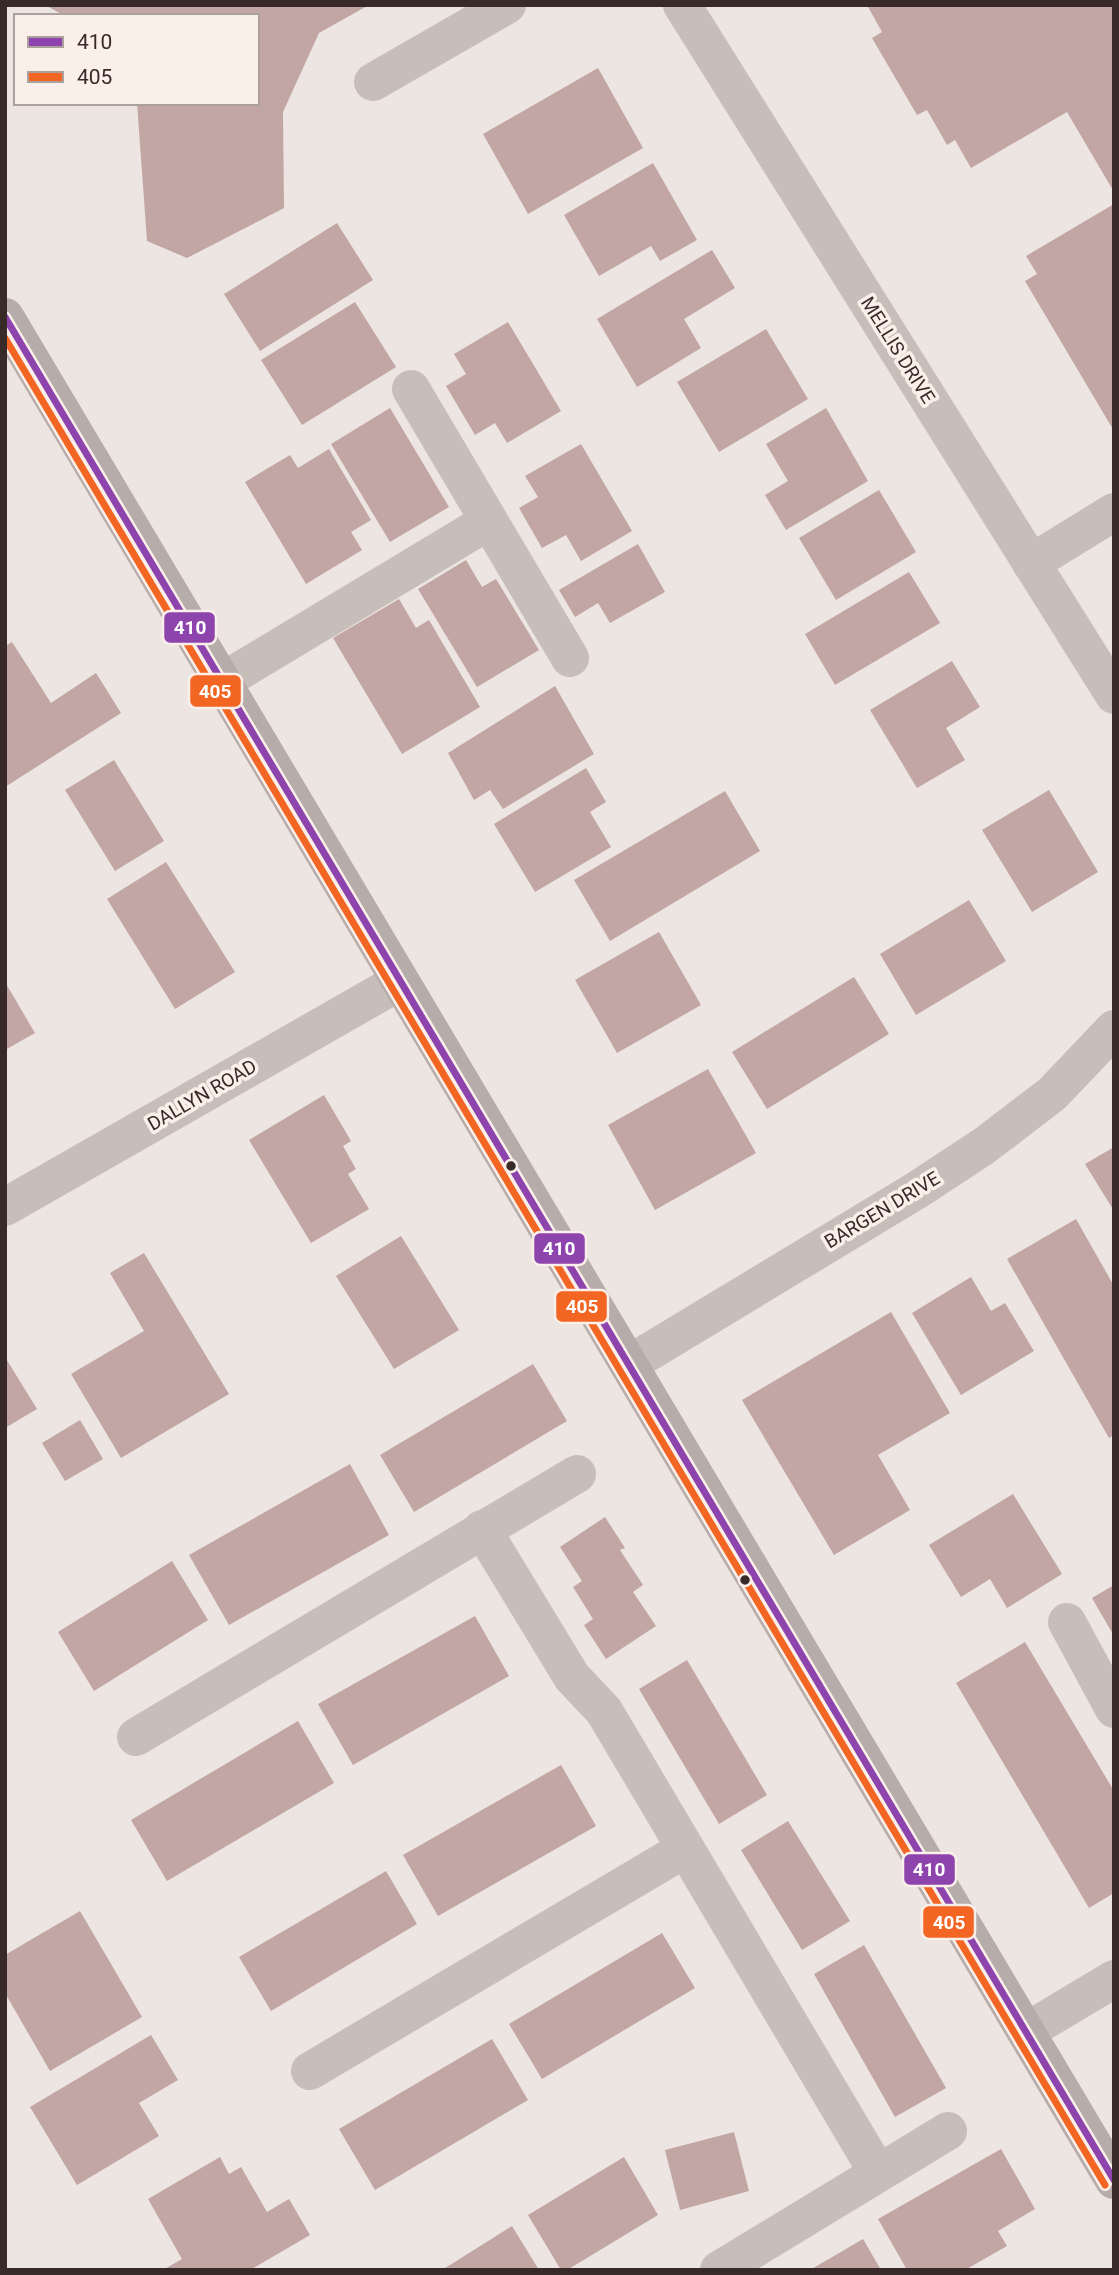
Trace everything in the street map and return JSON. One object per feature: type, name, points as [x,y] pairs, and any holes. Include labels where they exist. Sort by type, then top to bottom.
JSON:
[{"type":"main road","points":[[5,317],[1114,2180]]},
{"type":"street","points":[[373,82],[507,5]]},
{"type":"street","name":"MELLIS DRIVE","points":[[682,5],[1114,695]]},
{"type":"street","points":[[411,389],[570,658]]},
{"type":"street","points":[[1031,562],[1114,512]]},
{"type":"street","points":[[223,681],[489,521]]},
{"type":"street","name":"DALLYN ROAD","points":[[5,1207],[399,982]]},
{"type":"street","name":"BARGEN DRIVE","points":[[629,1364],[918,1190],[984,1146],[1052,1094],[1114,1029]]},
{"type":"street","points":[[136,1737],[577,1474]]},
{"type":"street","points":[[482,1529],[572,1677],[604,1711],[878,2174]]},
{"type":"street","points":[[1068,1622],[1114,1709]]},
{"type":"street","points":[[310,2071],[685,1849]]},
{"type":"street","points":[[1027,2031],[1114,1979]]},
{"type":"street","points":[[719,2270],[948,2131]]},
{"type":"building","points":[[45,5],[369,5],[319,33],[283,112],[284,208],[187,258],[147,241],[137,105],[259,105],[259,14],[61,14]]},
{"type":"building","points":[[867,5],[1114,5],[1114,192],[1067,112],[971,168],[955,140],[947,145],[927,110],[917,115],[872,38],[882,32]]},
{"type":"building","points":[[598,68],[643,148],[528,214],[483,134]]},
{"type":"building","points":[[653,163],[697,240],[660,261],[651,246],[599,276],[564,215]]},
{"type":"building","points":[[1114,204],[1114,431],[1025,281],[1037,274],[1026,256]]},
{"type":"building","points":[[337,223],[373,280],[260,351],[224,294]]},
{"type":"building","points":[[712,250],[735,288],[684,319],[701,348],[637,387],[597,319]]},
{"type":"building","points":[[355,302],[396,367],[302,425],[261,360]]},
{"type":"building","points":[[508,322],[561,411],[507,443],[495,423],[475,435],[446,386],[466,374],[454,354]]},
{"type":"building","points":[[766,329],[808,399],[719,452],[677,382]]},
{"type":"building","points":[[390,408],[449,507],[390,542],[331,444]]},
{"type":"building","points":[[826,408],[868,481],[786,530],[765,495],[788,481],[766,444]]},
{"type":"building","points":[[581,444],[632,531],[581,561],[566,535],[542,548],[519,508],[538,497],[525,476]]},
{"type":"building","points":[[329,449],[371,520],[351,532],[362,550],[306,584],[245,482],[290,455],[298,468]]},
{"type":"building","points":[[879,490],[916,552],[836,600],[799,538]]},
{"type":"building","points":[[638,544],[665,592],[610,623],[598,603],[575,617],[559,590]]},
{"type":"building","points":[[466,560],[482,587],[496,579],[539,650],[477,687],[418,589]]},
{"type":"building","points":[[909,572],[940,623],[835,685],[805,634]]},
{"type":"building","points":[[399,599],[416,628],[429,620],[480,707],[402,754],[333,638]]},
{"type":"building","points":[[12,642],[51,703],[96,673],[121,713],[5,787],[5,646]]},
{"type":"building","points":[[952,661],[980,707],[946,728],[965,760],[917,788],[870,710]]},
{"type":"building","points":[[555,686],[594,754],[503,809],[490,790],[474,800],[448,753]]},
{"type":"building","points":[[114,760],[164,841],[115,871],[65,790]]},
{"type":"building","points":[[586,768],[606,802],[590,812],[611,847],[535,892],[494,824]]},
{"type":"building","points":[[1049,790],[1098,872],[1032,912],[982,830]]},
{"type":"building","points":[[725,791],[760,851],[610,941],[574,880]]},
{"type":"building","points":[[166,862],[235,972],[175,1009],[107,899]]},
{"type":"building","points":[[969,900],[1006,961],[916,1015],[880,954]]},
{"type":"building","points":[[659,932],[701,1005],[617,1053],[575,980]]},
{"type":"building","points":[[854,977],[889,1034],[767,1109],[732,1052]]},
{"type":"building","points":[[5,982],[35,1033],[5,1050]]},
{"type":"building","points":[[708,1069],[756,1153],[655,1210],[608,1125]]},
{"type":"building","points":[[324,1095],[351,1141],[343,1146],[356,1169],[348,1174],[369,1209],[311,1243],[249,1140]]},
{"type":"building","points":[[1114,1147],[1114,1211],[1085,1164]]},
{"type":"building","points":[[1076,1219],[1114,1286],[1114,1435],[1109,1438],[1007,1259]]},
{"type":"building","points":[[401,1236],[459,1330],[394,1369],[336,1276]]},
{"type":"building","points":[[144,1253],[229,1394],[121,1458],[71,1374],[144,1331],[110,1273]]},
{"type":"building","points":[[971,1277],[991,1311],[1005,1303],[1034,1351],[961,1395],[912,1313]]},
{"type":"building","points":[[891,1312],[950,1413],[878,1455],[910,1510],[834,1555],[742,1400]]},
{"type":"building","points":[[5,1357],[37,1409],[5,1428]]},
{"type":"building","points":[[533,1364],[567,1421],[414,1512],[380,1455]]},
{"type":"building","points":[[80,1420],[103,1459],[65,1481],[42,1443]]},
{"type":"building","points":[[350,1464],[389,1535],[229,1625],[189,1555]]},
{"type":"building","points":[[1013,1494],[1062,1574],[1007,1608],[990,1579],[961,1597],[929,1545]]},
{"type":"building","points":[[605,1517],[625,1548],[620,1550],[643,1585],[633,1592],[656,1626],[606,1659],[584,1625],[593,1619],[573,1587],[582,1581],[560,1547]]},
{"type":"building","points":[[172,1561],[208,1620],[94,1691],[58,1632]]},
{"type":"building","points":[[1114,1585],[1114,1636],[1092,1598]]},
{"type":"building","points":[[475,1616],[509,1676],[353,1765],[318,1704]]},
{"type":"building","points":[[1025,1642],[1114,1791],[1114,1893],[1089,1908],[956,1683]]},
{"type":"building","points":[[687,1660],[767,1795],[719,1824],[639,1689]]},
{"type":"building","points":[[298,1721],[334,1783],[167,1881],[131,1820]]},
{"type":"building","points":[[561,1765],[596,1826],[438,1916],[403,1855]]},
{"type":"building","points":[[788,1821],[850,1921],[802,1950],[741,1850]]},
{"type":"building","points":[[386,1871],[417,1924],[271,2011],[239,1957]]},
{"type":"building","points":[[80,1911],[142,2017],[50,2071],[5,1993],[5,1955]]},
{"type":"building","points":[[662,1933],[695,1988],[542,2079],[509,2024]]},
{"type":"building","points":[[864,1945],[946,2088],[895,2117],[814,1974]]},
{"type":"building","points":[[151,2035],[178,2080],[139,2103],[159,2136],[77,2185],[30,2107]]},
{"type":"building","points":[[492,2039],[528,2100],[375,2190],[339,2129]]},
{"type":"building","points":[[734,2132],[749,2191],[680,2210],[665,2150]]},
{"type":"building","points":[[1001,2149],[1035,2209],[998,2231],[1007,2246],[965,2270],[907,2270],[878,2219]]},
{"type":"building","points":[[220,2157],[229,2174],[241,2167],[267,2212],[289,2199],[310,2235],[250,2270],[163,2270],[182,2259],[148,2199]]},
{"type":"building","points":[[624,2157],[658,2215],[567,2270],[561,2270],[528,2215]]},
{"type":"building","points":[[512,2226],[539,2270],[442,2270]]},
{"type":"building","points":[[863,2239],[881,2270],[810,2270]]},
{"type":"transit line","name":"410","points":[[5,317],[1114,2180]]},
{"type":"transit line","name":"405","points":[[5,338],[1105,2185]]}]
